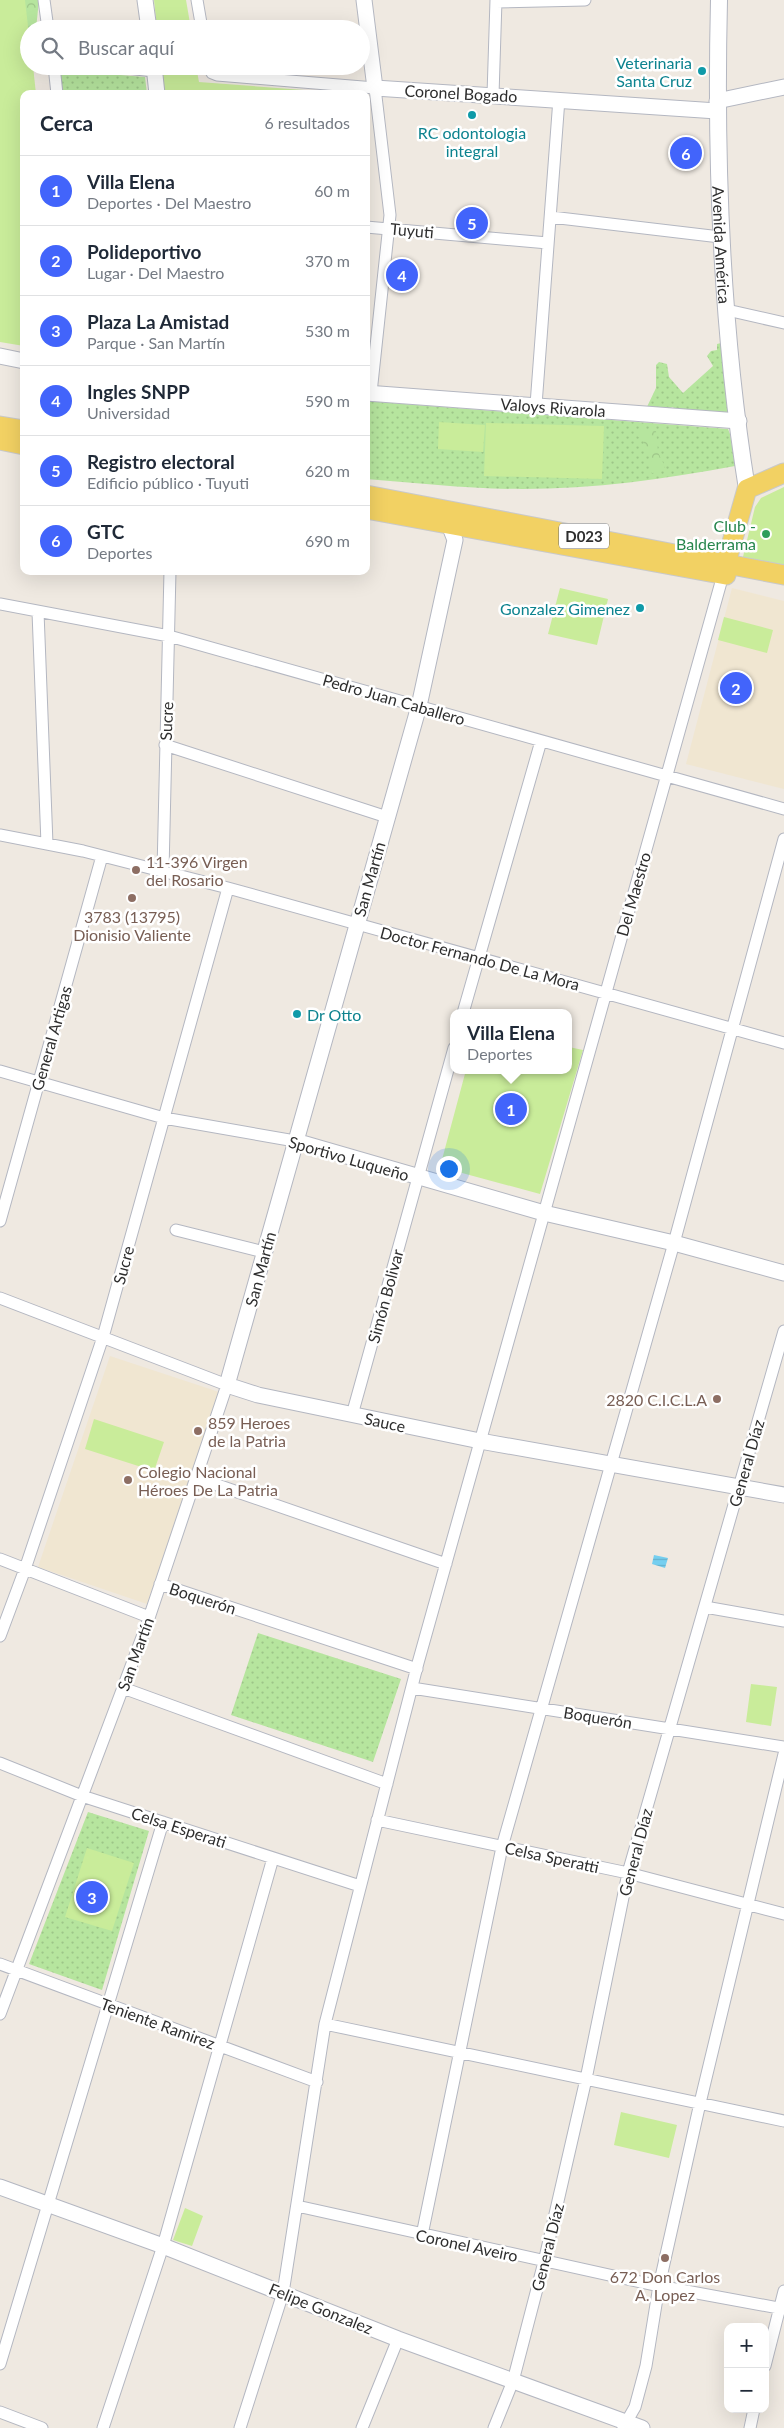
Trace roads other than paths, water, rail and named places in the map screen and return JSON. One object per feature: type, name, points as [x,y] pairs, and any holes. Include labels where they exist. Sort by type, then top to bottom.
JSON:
[{"type":"main road","name":"Avenida América","points":[[719,0],[717,106],[720,236],[747,488]]},
{"type":"main road","points":[[0,426],[20,429]]},
{"type":"main road","points":[[0,440],[20,444]]},
{"type":"main road","points":[[725,569],[747,488],[784,474]]},
{"type":"main road","name":"D023","points":[[370,497],[446,517],[725,569],[784,575]]},
{"type":"main road","name":"D023","points":[[370,509],[446,517]]},
{"type":"main road","name":"D023","points":[[725,569],[784,586]]},
{"type":"street","points":[[44,0],[47,20]]},
{"type":"street","points":[[145,0],[148,20]]},
{"type":"street","points":[[197,0],[200,20]]},
{"type":"street","points":[[364,0],[366,20]]},
{"type":"street","points":[[493,95],[496,1],[585,0]]},
{"type":"street","points":[[370,48],[390,215],[370,377]]},
{"type":"street","points":[[55,75],[57,90]]},
{"type":"street","points":[[155,75],[157,90]]},
{"type":"street","name":"Coronel Bogado","points":[[216,75],[375,88],[717,106],[784,87]]},
{"type":"street","points":[[536,405],[559,99]]},
{"type":"street","points":[[551,217],[720,236]]},
{"type":"street","name":"Tuyuti","points":[[370,227],[548,243]]},
{"type":"street","points":[[727,310],[784,323]]},
{"type":"street","points":[[0,356],[20,360]]},
{"type":"street","name":"Valoys Rivarola","points":[[370,393],[739,421]]},
{"type":"street","name":"San Martín","points":[[0,2014],[149,1616],[227,1386],[294,1141],[419,706],[455,540],[446,517]]},
{"type":"street","name":"Del Maestro","points":[[240,2428],[283,2293],[325,2024],[377,1820],[480,1441],[725,569]]},
{"type":"street","name":"Sucre","points":[[163,871],[170,575]]},
{"type":"street","name":"Pedro Juan Caballero","points":[[0,604],[169,636],[784,809]]},
{"type":"street","points":[[38,612],[47,844]]},
{"type":"street","points":[[464,1009],[541,741]]},
{"type":"street","points":[[165,745],[387,817]]},
{"type":"street","name":"Doctor Fernando De La Mora","points":[[0,834],[102,856],[228,888],[784,1043]]},
{"type":"street","points":[[422,2235],[502,1847],[674,1243],[784,839]]},
{"type":"street","name":"General Artigas","points":[[0,1221],[102,856]]},
{"type":"street","name":"Sucre","points":[[0,1636],[25,1569],[103,1338],[228,888]]},
{"type":"street","name":"Simón Bolivar","points":[[352,1415],[450,1062]]},
{"type":"street","name":"Sportivo Luqueño","points":[[0,1071],[164,1118],[294,1141],[544,1213],[674,1243],[784,1274]]},
{"type":"street","points":[[176,1230],[264,1252]]},
{"type":"street","name":"Sauce","points":[[0,1298],[227,1386],[258,1395],[480,1441],[784,1495]]},
{"type":"street","name":"General Díaz","points":[[494,2428],[513,2380],[544,2262],[586,2079],[628,1873],[784,1330]]},
{"type":"street","points":[[197,1478],[446,1564]]},
{"type":"street","points":[[0,1559],[149,1616]]},
{"type":"street","name":"Boquerón","points":[[160,1584],[418,1666]]},
{"type":"street","points":[[705,1608],[784,1621]]},
{"type":"street","points":[[122,1688],[387,1784]]},
{"type":"street","name":"Boquerón","points":[[412,1688],[784,1747]]},
{"type":"street","points":[[625,2425],[635,2407],[646,2366],[659,2286],[700,2103],[784,1754]]},
{"type":"street","name":"Celsa Esperati","points":[[0,1763],[82,1796],[360,1886]]},
{"type":"street","name":"Celsa Speratti","points":[[377,1820],[628,1873],[784,1914]]},
{"type":"street","points":[[0,2364],[163,1822]]},
{"type":"street","points":[[103,2428],[163,2246],[273,1858]]},
{"type":"street","name":"Teniente Ramirez","points":[[0,1964],[317,2082]]},
{"type":"street","points":[[325,2024],[784,2121]]},
{"type":"street","name":"Felipe Gonzalez","points":[[0,2187],[163,2246],[398,2339],[513,2380],[625,2425],[642,2428]]},
{"type":"street","name":"Coronel Aveiro","points":[[298,2206],[544,2262],[659,2286],[782,2308]]},
{"type":"street","points":[[769,2352],[782,2308],[784,2290]]},
{"type":"street","points":[[362,2428],[398,2339]]},
{"type":"street","points":[[0,2412],[42,2428]]},
{"type":"street","points":[[750,2428],[753,2413]]},
{"type":"water","points":[[654,1555],[668,1558],[665,1568],[652,1564]]},
{"type":"place","name":"Veterinaria Santa Cruz","points":[[702,71]]},
{"type":"place","name":"RC odontologia integral","points":[[472,115]]},
{"type":"place","name":"GTC","points":[[686,153]]},
{"type":"place","name":"Registro electoral","points":[[472,223]]},
{"type":"place","name":"Ingles SNPP","points":[[402,275]]},
{"type":"place","name":"Club - Balderrama","points":[[766,534]]},
{"type":"place","name":"Gonzalez Gimenez","points":[[640,608]]},
{"type":"place","name":"Polideportivo","points":[[736,688]]},
{"type":"place","name":"11-396 Virgen del Rosario","points":[[136,870]]},
{"type":"place","name":"3783 (13795) Dionisio Valiente","points":[[132,898]]},
{"type":"place","name":"Dr Otto","points":[[297,1014]]},
{"type":"place","name":"Villa Elena","points":[[511,1109]]},
{"type":"place","name":"2820 C.I.C.L.A","points":[[717,1399]]},
{"type":"place","name":"859 Heroes de la Patria","points":[[198,1431]]},
{"type":"place","name":"Colegio Nacional Héroes De La Patria","points":[[128,1480]]},
{"type":"place","name":"Plaza La Amistad","points":[[92,1897]]},
{"type":"place","name":"672 Don Carlos A. Lopez","points":[[665,2258]]}]
